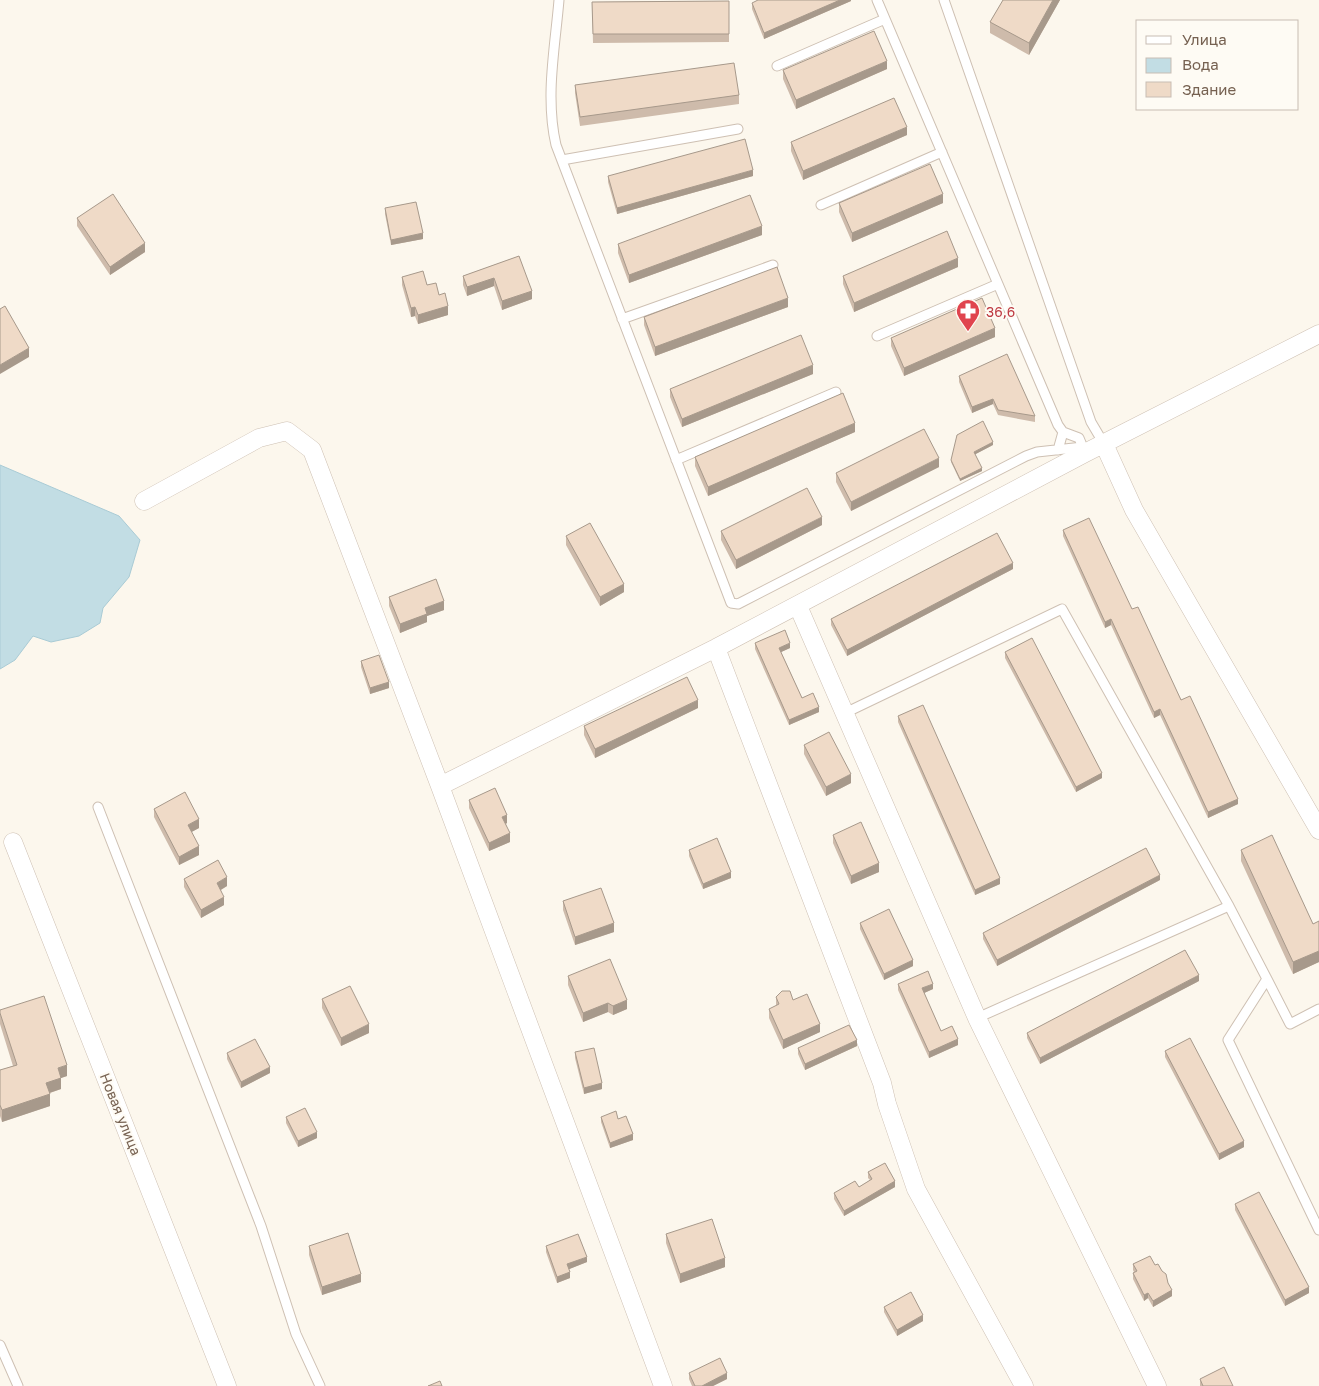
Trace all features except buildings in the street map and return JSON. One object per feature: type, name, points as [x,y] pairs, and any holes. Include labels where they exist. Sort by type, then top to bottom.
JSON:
[{"type":"street","points":[[440,786],[798,606],[1084,450],[1104,444],[1319,334]]},
{"type":"street","points":[[144,501],[259,438],[287,432],[312,450],[440,786],[663,1386]]},
{"type":"street","points":[[1104,444],[1134,510],[1319,830]]},
{"type":"street","points":[[798,606],[977,1018],[1157,1386]]},
{"type":"street","points":[[716,648],[882,1084],[916,1189],[1024,1386]]},
{"type":"street","name":"Новая улица","points":[[13,842],[227,1386]]},
{"type":"lane","points":[[559,0],[550,102],[551,123],[556,144],[729,599],[735,604],[1026,456],[1037,452],[1084,450],[1079,438],[1064,432],[1058,425],[877,0]]},
{"type":"lane","points":[[944,0],[1091,422],[1104,444]]},
{"type":"lane","points":[[777,66],[885,19]]},
{"type":"lane","points":[[562,160],[738,128]]},
{"type":"lane","points":[[821,205],[942,152]]},
{"type":"lane","points":[[622,319],[773,265]]},
{"type":"lane","points":[[877,336],[998,284]]},
{"type":"lane","points":[[676,460],[836,392]]},
{"type":"lane","points":[[1058,450],[1064,432]]},
{"type":"lane","points":[[846,713],[1062,608],[1229,906],[1290,1024],[1319,1009]]},
{"type":"lane","points":[[98,807],[261,1226],[296,1334],[320,1386]]},
{"type":"lane","points":[[977,1018],[1229,906]]},
{"type":"lane","points":[[1266,979],[1228,1040],[1319,1230]]},
{"type":"lane","points":[[0,1345],[18,1386]]},
{"type":"water","points":[[0,465],[119,516],[140,540],[129,577],[103,608],[100,623],[79,636],[51,642],[33,636],[15,660],[0,669]]},
{"type":"place","name":"36,6","points":[[968,332]]}]
